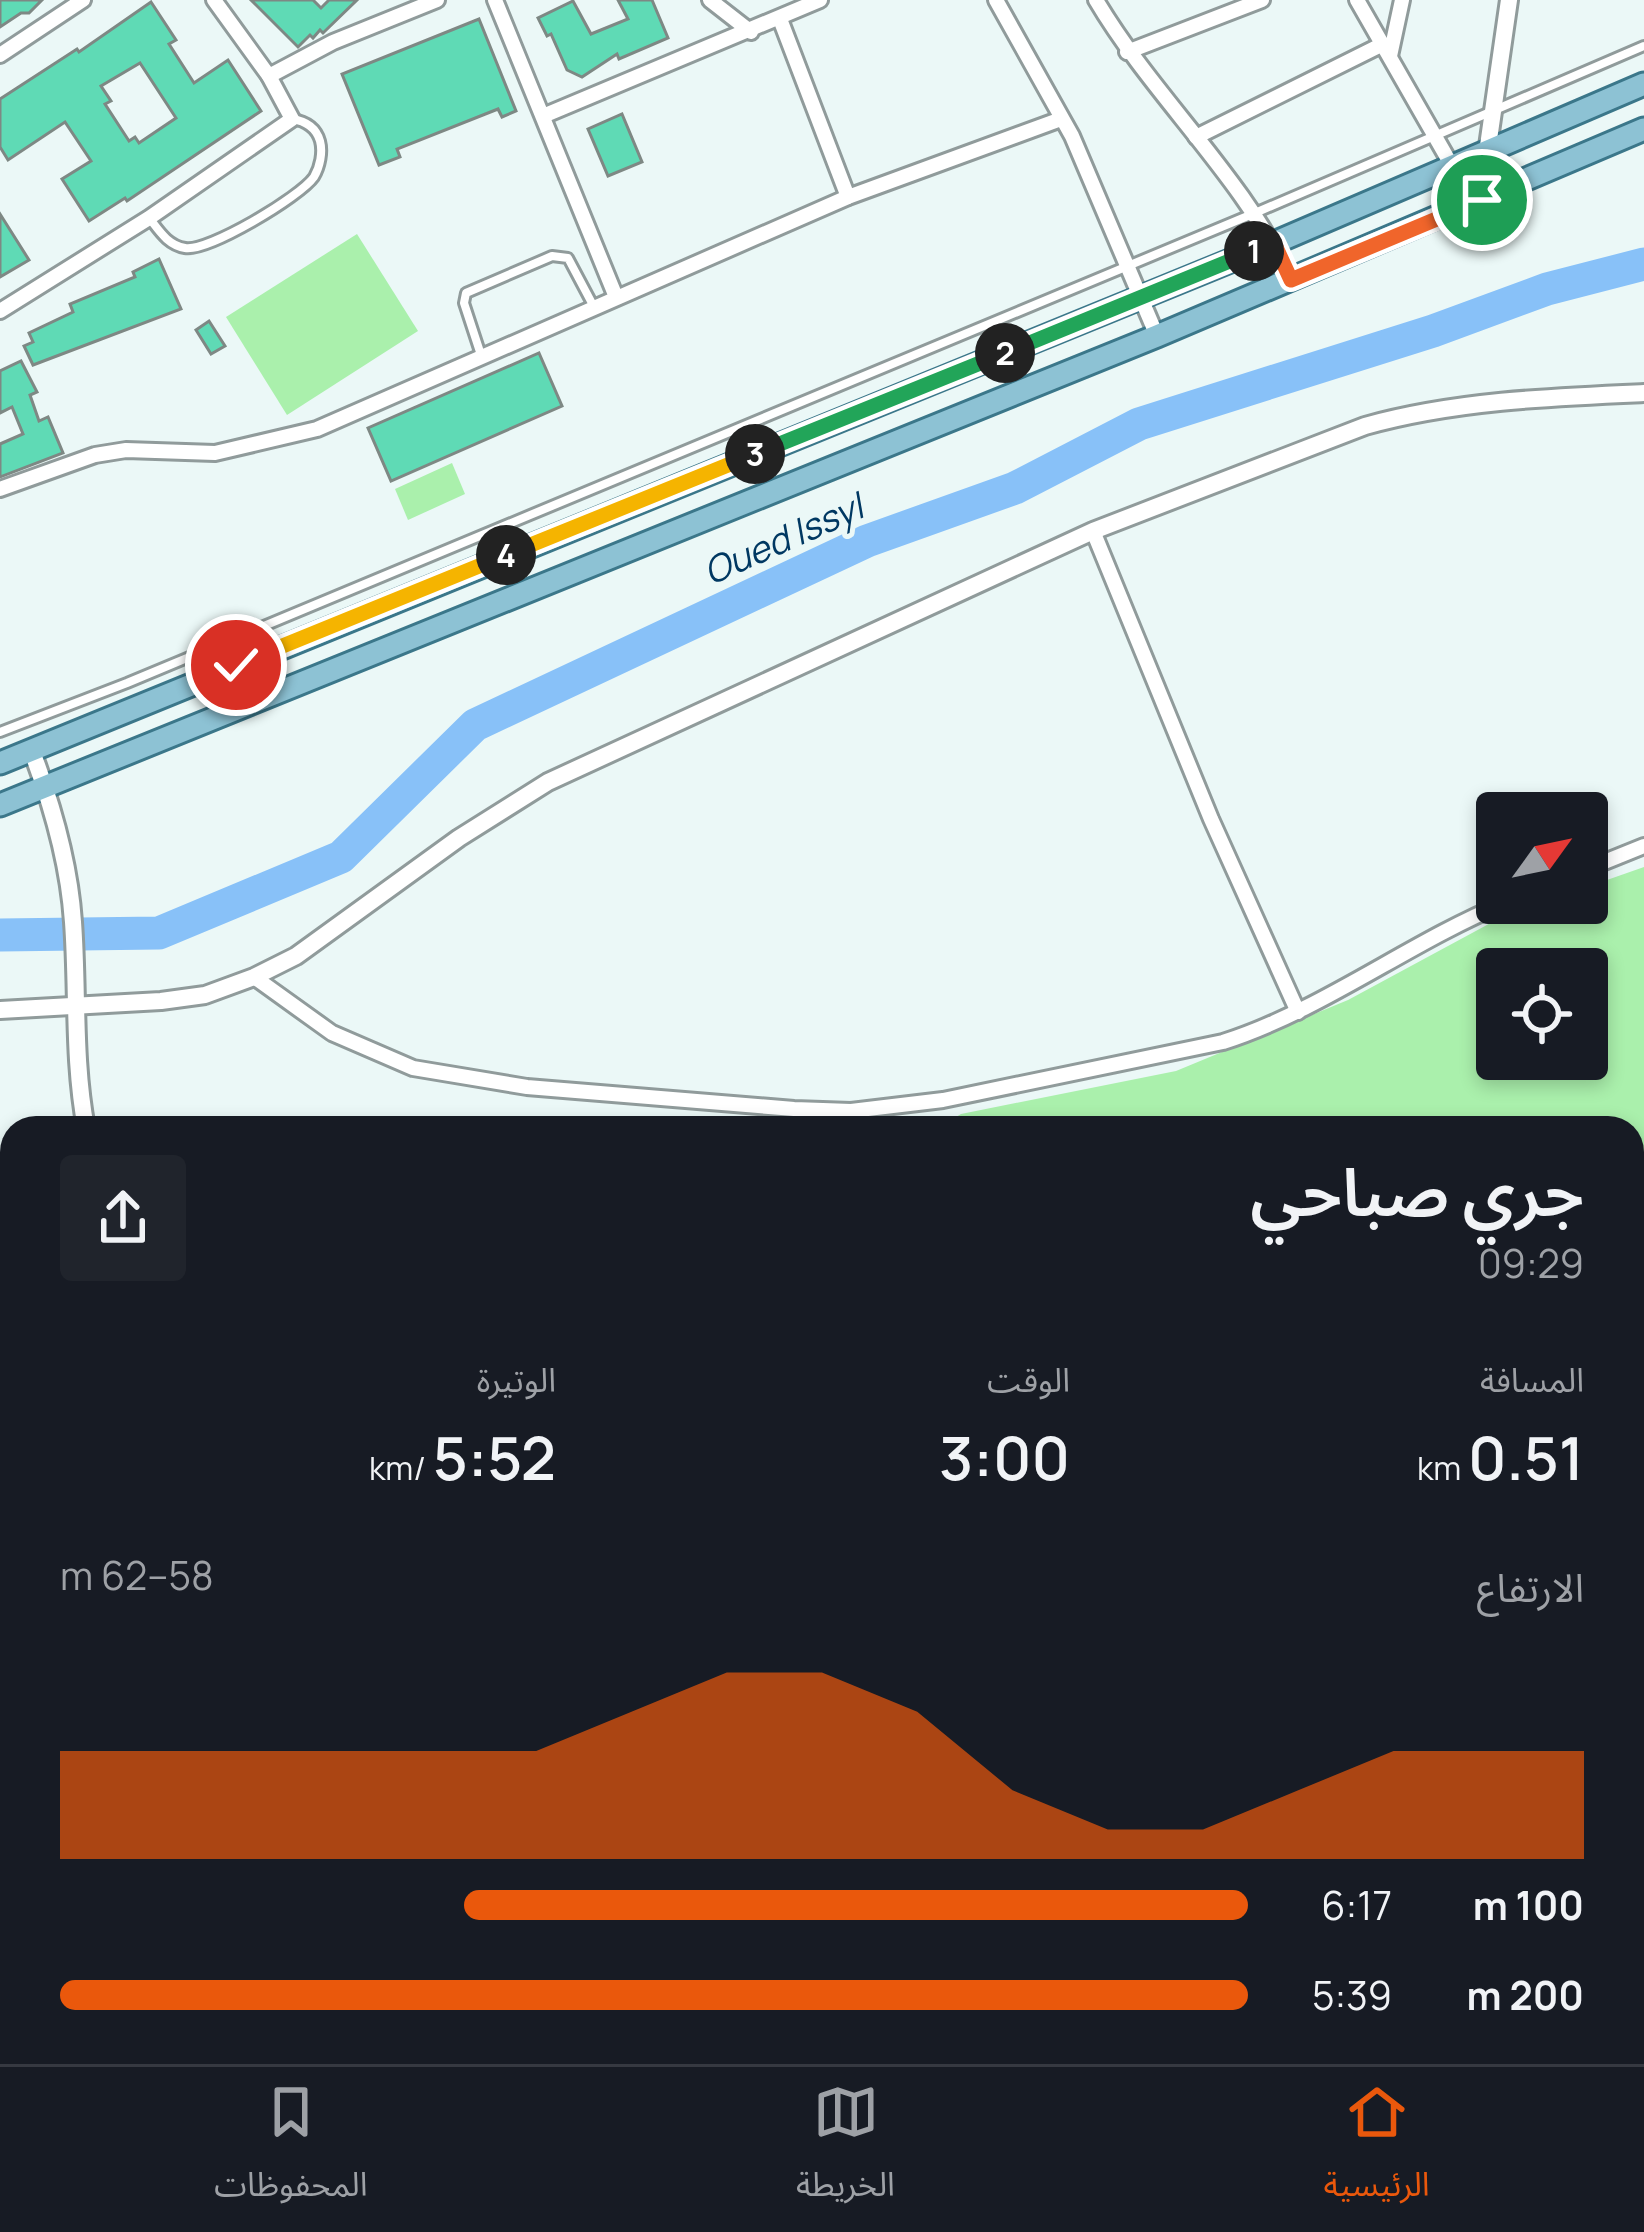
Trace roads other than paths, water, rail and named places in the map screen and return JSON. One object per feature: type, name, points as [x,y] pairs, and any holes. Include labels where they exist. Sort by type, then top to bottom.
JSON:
[{"type":"main road","points":[[0,763],[1142,298],[1644,84]]},
{"type":"main road","points":[[0,805],[1157,336],[1644,129]]},
{"type":"street","points":[[0,55],[83,0]]},
{"type":"street","points":[[0,311],[149,218],[292,119],[269,76],[214,0]]},
{"type":"street","points":[[269,76],[333,42],[437,0]]},
{"type":"street","points":[[495,0],[616,297]]},
{"type":"street","points":[[710,0],[751,32]]},
{"type":"street","points":[[543,116],[820,0]]},
{"type":"street","points":[[996,0],[1072,136],[1157,336]]},
{"type":"street","points":[[1096,0],[1126,52],[1255,213],[1291,280]]},
{"type":"street","points":[[1126,52],[1262,0]]},
{"type":"street","points":[[1357,0],[1452,166]]},
{"type":"street","points":[[1196,136],[1386,50],[1402,0]]},
{"type":"street","points":[[1490,196],[1487,153],[1510,0]]},
{"type":"street","points":[[780,19],[848,197]]},
{"type":"street","points":[[0,490],[95,454],[126,450],[215,453],[317,429],[848,197],[1060,118]]},
{"type":"street","points":[[0,1010],[206,995],[254,977],[296,956],[459,838],[548,782],[1093,531],[1365,426],[1406,415],[1644,393]]},
{"type":"street","points":[[1093,531],[1211,819],[1298,1012]]},
{"type":"street","points":[[31,749],[63,853],[73,918],[74,1005],[85,1116]]},
{"type":"street","points":[[1608,861],[1644,846]]},
{"type":"street","points":[[254,977],[332,1034],[413,1068],[527,1087],[851,1111],[943,1100],[1177,1054],[1261,1030],[1476,917]]},
{"type":"street","points":[[851,1111],[851,1116]]},
{"type":"lane","points":[[0,732],[1255,213],[1644,46]]},
{"type":"lane","points":[[149,218],[177,246],[197,248],[294,195],[316,174],[320,141],[307,123],[292,119]]},
{"type":"lane","points":[[482,358],[464,303],[466,293],[552,256],[568,258],[593,307]]},
{"type":"waterway","name":"Oued Issyl","points":[[0,935],[159,933],[341,857],[475,725],[867,541],[1015,488],[1139,424],[1433,331],[1547,289],[1644,264]]}]
